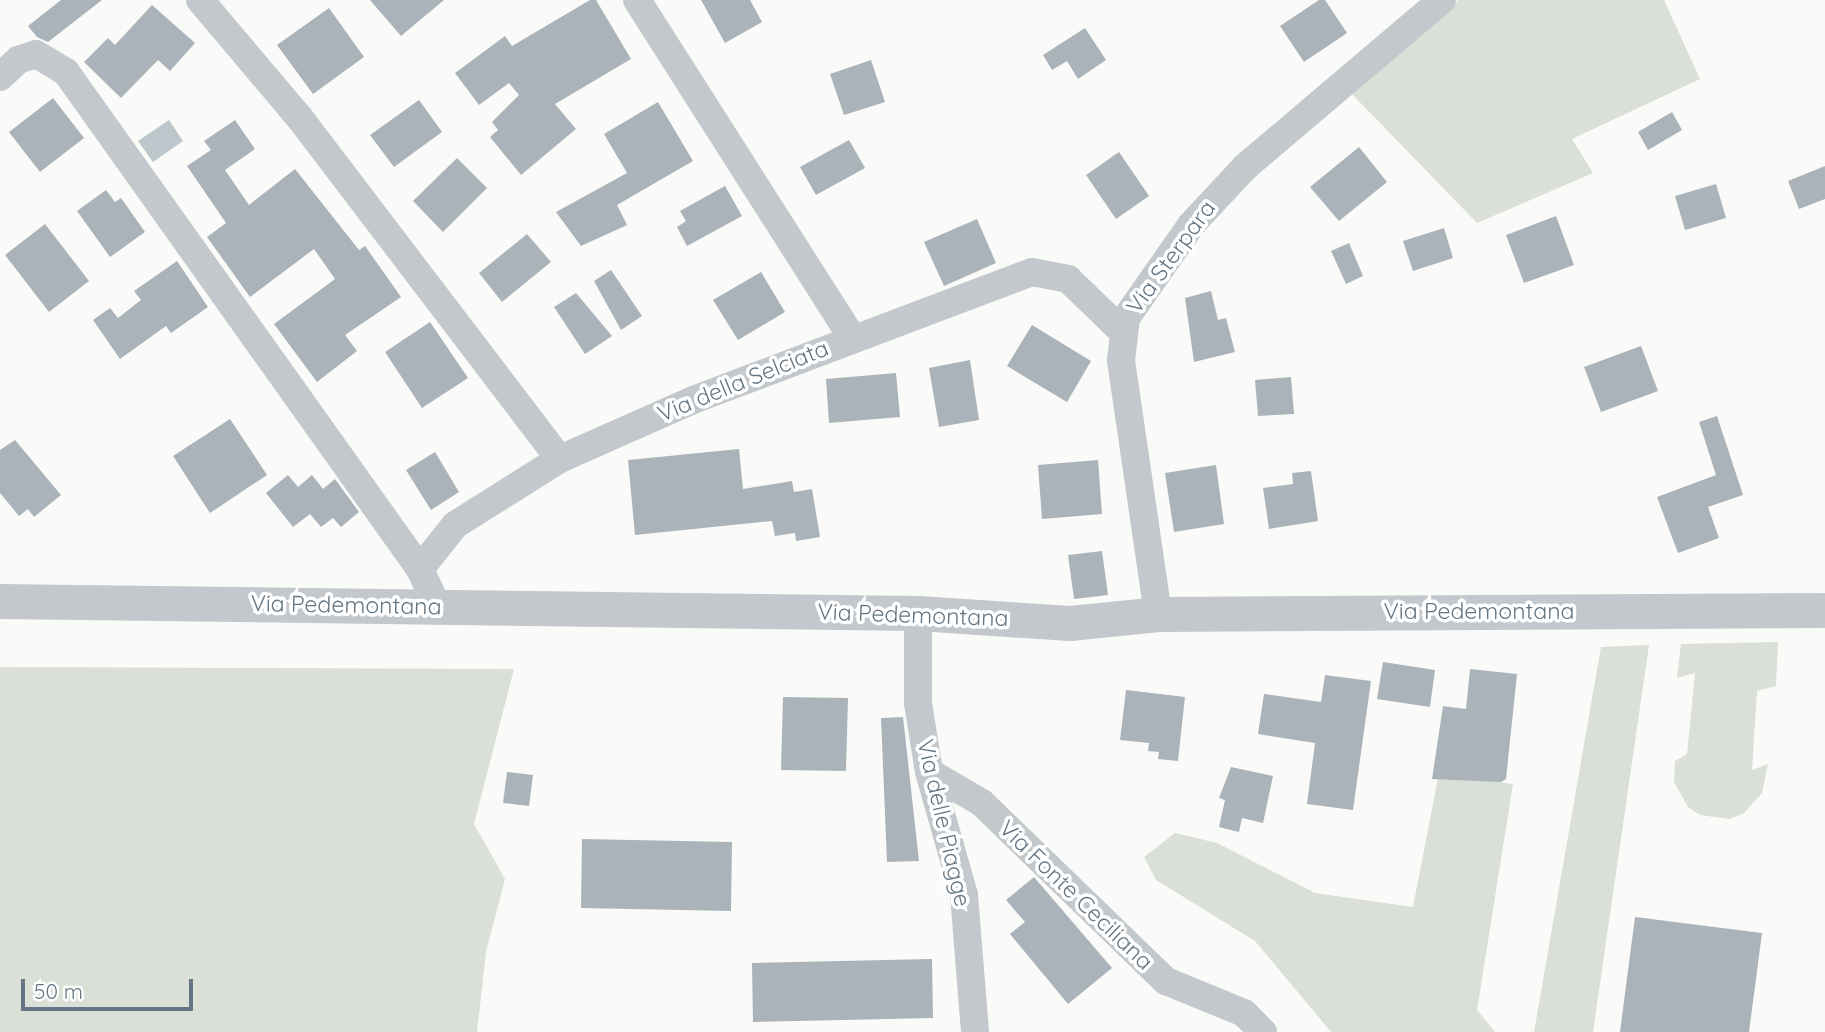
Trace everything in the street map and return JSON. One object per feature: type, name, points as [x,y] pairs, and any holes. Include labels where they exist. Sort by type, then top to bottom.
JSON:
[{"type":"street","points":[[200,0],[308,128],[560,459]]},
{"type":"street","points":[[637,0],[852,337]]},
{"type":"street","name":"Via Sterpara","points":[[1158,614],[1121,330],[1173,248],[1231,181],[1442,0]]},
{"type":"street","points":[[0,77],[18,60],[36,54],[53,59],[71,79],[419,569],[437,606]]},
{"type":"street","name":"Via della Selciata","points":[[419,569],[455,525],[560,459],[852,337],[914,320],[1044,271],[1068,279],[1121,330]]},
{"type":"street","name":"Via Pedemontana","points":[[0,601],[918,613],[1070,623],[1158,614],[1825,610]]},
{"type":"street","name":"Via delle Piagge","points":[[918,613],[918,703],[929,772],[964,895],[975,1032]]},
{"type":"street","name":"Via Fonte Ceciliana","points":[[929,772],[982,803],[1166,981],[1244,1013],[1263,1032]]},
{"type":"shaded area","points":[[1458,0],[1664,0],[1700,79],[1572,139],[1593,173],[1477,223],[1350,92]]},
{"type":"shaded area","points":[[169,120],[183,141],[153,162],[138,141]]},
{"type":"shaded area","points":[[1778,642],[1776,686],[1757,691],[1752,770],[1768,764],[1762,793],[1743,814],[1729,819],[1700,815],[1688,807],[1674,782],[1675,761],[1687,754],[1695,673],[1677,678],[1681,644]]},
{"type":"shaded area","points":[[1649,645],[1593,1032],[1534,1032],[1601,647]]},
{"type":"shaded area","points":[[0,667],[514,669],[474,824],[505,879],[486,952],[477,1032],[0,1032]]},
{"type":"shaded area","points":[[1439,773],[1513,784],[1477,1010],[1495,1032],[1331,1032],[1255,941],[1156,880],[1144,857],[1175,833],[1217,843],[1315,893],[1413,907]]},
{"type":"building","points":[[61,0],[102,0],[48,42],[37,37],[28,26]]},
{"type":"building","points":[[370,0],[444,0],[401,36]]},
{"type":"building","points":[[590,0],[596,0],[631,59],[555,104],[576,129],[521,175],[490,137],[498,130],[492,122],[519,95],[509,83],[479,105],[455,73],[505,36],[512,46]]},
{"type":"building","points":[[701,0],[750,0],[762,22],[725,43]]},
{"type":"building","points":[[1319,0],[1325,0],[1347,33],[1304,62],[1280,26]]},
{"type":"building","points":[[152,5],[195,43],[170,71],[158,60],[121,98],[84,62],[108,38],[115,45]]},
{"type":"building","points":[[329,8],[364,57],[313,94],[277,45]]},
{"type":"building","points":[[1085,28],[1106,60],[1078,79],[1067,61],[1052,70],[1043,55]]},
{"type":"building","points":[[871,60],[885,102],[844,115],[830,74]]},
{"type":"building","points":[[53,98],[84,138],[40,172],[9,132]]},
{"type":"building","points":[[419,100],[442,132],[394,167],[370,135]]},
{"type":"building","points":[[658,102],[693,161],[617,205],[627,225],[581,246],[556,212],[627,173],[604,134]]},
{"type":"building","points":[[1672,112],[1682,130],[1648,150],[1638,132]]},
{"type":"building","points":[[235,120],[255,149],[225,170],[249,205],[295,169],[359,250],[365,246],[401,297],[345,335],[357,351],[317,382],[274,324],[335,279],[314,249],[250,297],[207,237],[226,223],[187,166],[211,150],[204,141]]},
{"type":"building","points":[[849,140],[865,168],[816,195],[800,167]]},
{"type":"building","points":[[1359,147],[1387,182],[1339,221],[1310,187]]},
{"type":"building","points":[[1119,152],[1149,196],[1116,219],[1086,175]]},
{"type":"building","points":[[457,158],[487,188],[443,232],[413,201]]},
{"type":"building","points":[[1825,166],[1825,199],[1799,209],[1788,181]]},
{"type":"building","points":[[1716,184],[1726,218],[1685,230],[1675,196]]},
{"type":"building","points":[[725,186],[742,216],[687,246],[677,227],[686,221],[680,211]]},
{"type":"building","points":[[106,190],[115,202],[121,198],[145,232],[110,257],[77,211]]},
{"type":"building","points":[[1556,216],[1574,265],[1524,283],[1506,235]]},
{"type":"building","points":[[977,219],[996,263],[944,286],[924,242]]},
{"type":"building","points":[[45,224],[89,281],[49,312],[5,255]]},
{"type":"building","points":[[1444,228],[1453,258],[1413,271],[1403,241]]},
{"type":"building","points":[[527,234],[551,262],[502,302],[479,273]]},
{"type":"building","points":[[1349,243],[1363,276],[1346,284],[1331,251]]},
{"type":"building","points":[[177,261],[208,307],[171,333],[166,326],[120,359],[93,320],[110,308],[118,318],[141,300],[134,291]]},
{"type":"building","points":[[611,270],[642,316],[621,330],[594,281]]},
{"type":"building","points":[[761,272],[785,312],[738,340],[713,300]]},
{"type":"building","points":[[1211,291],[1218,320],[1226,318],[1235,352],[1194,362],[1185,298]]},
{"type":"building","points":[[576,293],[612,336],[585,354],[554,307]]},
{"type":"building","points":[[430,322],[468,378],[422,408],[385,352]]},
{"type":"building","points":[[1032,325],[1091,361],[1067,402],[1007,366]]},
{"type":"building","points":[[1641,346],[1658,391],[1601,412],[1584,367]]},
{"type":"building","points":[[970,360],[979,420],[939,427],[929,368]]},
{"type":"building","points":[[896,373],[900,417],[829,423],[826,379]]},
{"type":"building","points":[[1291,377],[1294,414],[1258,416],[1255,380]]},
{"type":"building","points":[[1717,416],[1743,495],[1708,507],[1719,538],[1678,553],[1657,497],[1716,475],[1699,422]]},
{"type":"building","points":[[230,419],[267,475],[210,513],[173,456]]},
{"type":"building","points":[[15,440],[61,495],[34,517],[28,509],[19,516],[0,493],[0,450]]},
{"type":"building","points":[[739,449],[743,489],[792,481],[794,492],[812,489],[820,537],[796,541],[795,533],[775,536],[772,521],[635,535],[628,460]]},
{"type":"building","points":[[435,452],[459,492],[431,510],[406,470]]},
{"type":"building","points":[[1098,460],[1102,514],[1042,519],[1038,465]]},
{"type":"building","points":[[1216,465],[1224,524],[1174,532],[1165,473]]},
{"type":"building","points":[[1311,471],[1318,521],[1269,529],[1263,488],[1293,484],[1292,473]]},
{"type":"building","points":[[288,475],[298,487],[312,475],[323,489],[335,479],[359,512],[341,527],[333,518],[321,527],[310,514],[293,527],[266,493]]},
{"type":"building","points":[[1102,551],[1108,595],[1074,599],[1068,555]]},
{"type":"building","points":[[1383,662],[1435,670],[1430,707],[1377,699]]},
{"type":"building","points":[[1470,669],[1517,674],[1506,779],[1501,782],[1432,779],[1443,706],[1466,709]]},
{"type":"building","points":[[1325,675],[1371,681],[1353,810],[1307,804],[1315,743],[1258,734],[1264,694],[1321,702]]},
{"type":"building","points":[[1126,690],[1185,697],[1178,761],[1158,759],[1159,752],[1148,751],[1149,743],[1120,740]]},
{"type":"building","points":[[783,697],[848,698],[846,771],[781,770]]},
{"type":"building","points":[[903,717],[919,861],[887,862],[881,718]]},
{"type":"building","points":[[1231,767],[1273,776],[1263,823],[1242,818],[1239,832],[1219,827],[1225,800],[1219,798]]},
{"type":"building","points":[[507,772],[533,775],[529,806],[503,803]]},
{"type":"building","points":[[582,839],[732,842],[731,911],[581,908]]},
{"type":"building","points":[[1034,877],[1112,968],[1068,1004],[1010,934],[1025,922],[1006,900]]},
{"type":"building","points":[[1635,917],[1762,933],[1749,1032],[1620,1032]]},
{"type":"building","points":[[932,959],[933,1018],[753,1022],[752,963]]}]
